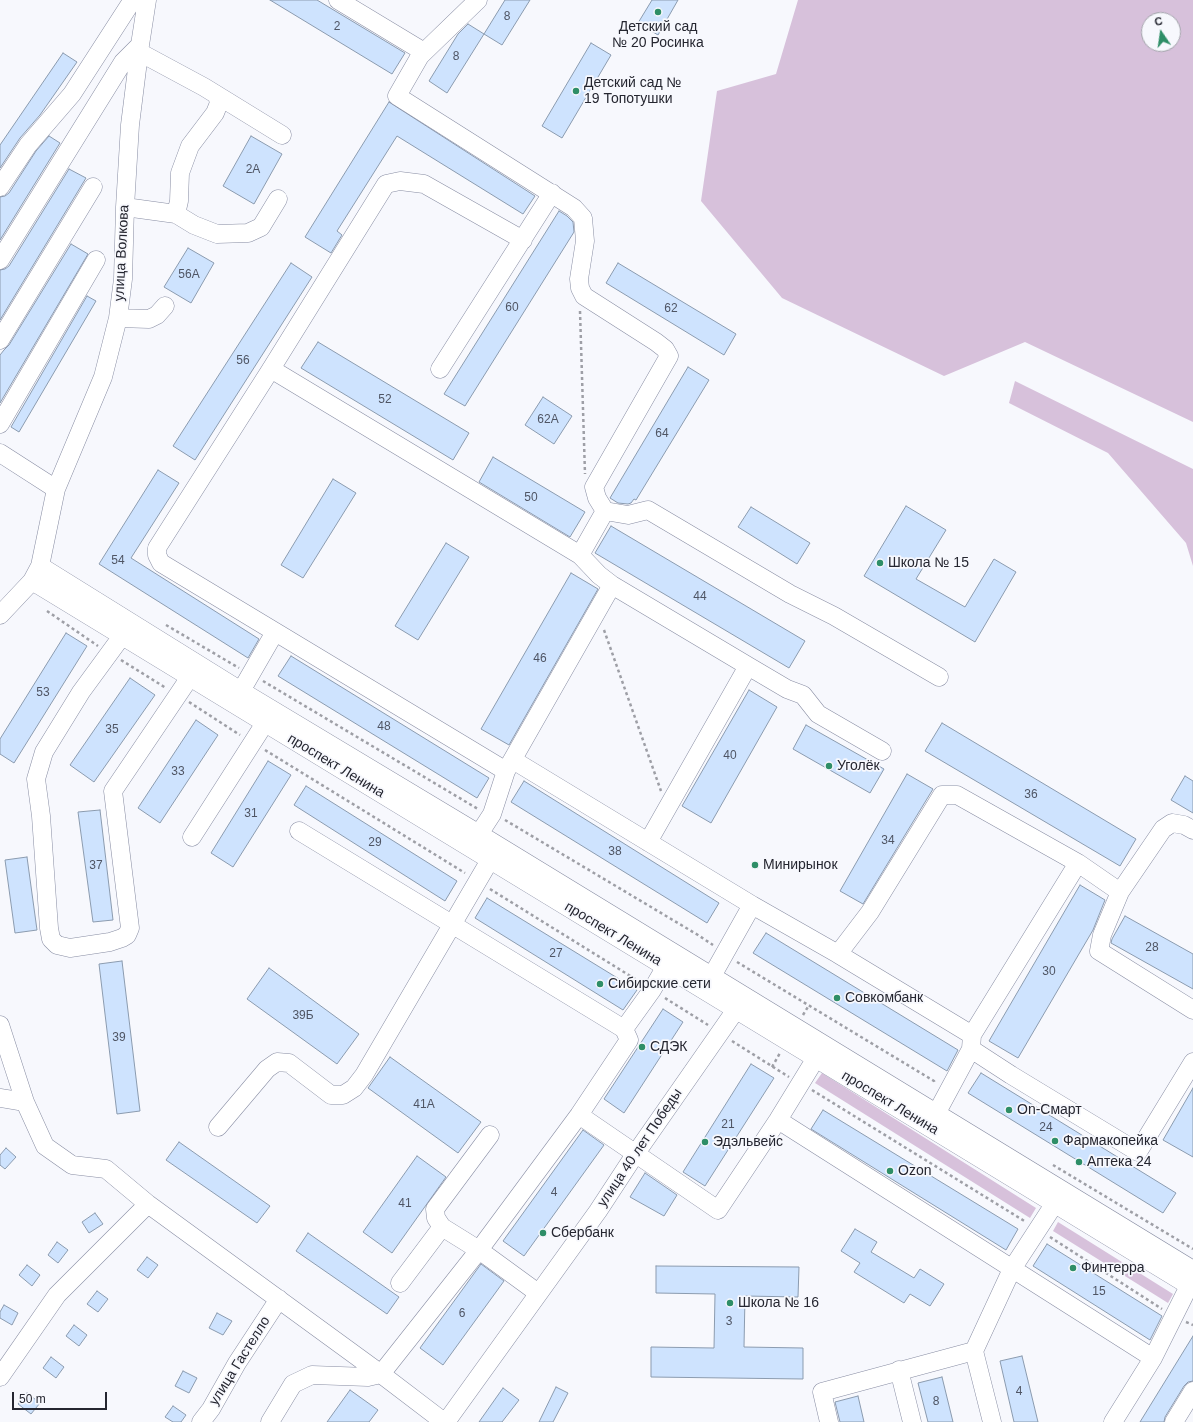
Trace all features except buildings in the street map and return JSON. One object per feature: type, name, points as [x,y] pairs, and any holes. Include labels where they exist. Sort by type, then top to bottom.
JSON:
[{"type":"street","points":[[0,187],[28,145],[72,94],[132,1],[137,0]]},
{"type":"street","name":"улица Волкова","points":[[36,574],[56,489],[103,377],[118,318],[123,279],[125,207],[130,125],[147,0]]},
{"type":"street","points":[[338,0],[424,52]]},
{"type":"street","points":[[478,0],[420,56],[397,96],[574,208],[583,218],[585,241],[579,279],[580,288],[584,296],[656,342],[665,349],[669,356],[594,487],[597,498],[605,511],[628,515],[648,510],[790,594],[834,616],[939,677]]},
{"type":"street","points":[[0,260],[123,62],[140,49],[282,135]]},
{"type":"street","points":[[176,214],[179,201],[180,173],[190,146],[215,114],[218,103],[217,95]]},
{"type":"street","points":[[523,240],[424,184],[400,181],[386,184],[157,548],[157,555],[161,563],[275,632],[648,842],[752,905],[838,954],[971,1042],[1011,1075],[1138,1152],[1193,1062]]},
{"type":"street","points":[[0,340],[93,187]]},
{"type":"street","points":[[440,369],[552,193]]},
{"type":"street","points":[[125,207],[176,214],[194,225],[217,234],[248,233],[260,227],[278,198]]},
{"type":"street","points":[[0,424],[96,260]]},
{"type":"street","points":[[118,318],[149,319],[157,315],[165,306]]},
{"type":"street","points":[[271,369],[580,555],[599,575],[612,585],[786,689],[803,695],[818,714],[882,751]]},
{"type":"street","points":[[0,453],[56,489]]},
{"type":"street","points":[[580,555],[605,511]]},
{"type":"street","points":[[0,615],[36,574]]},
{"type":"street","name":"проспект Ленина","points":[[36,574],[122,636],[666,966],[740,1003],[936,1114],[1192,1282]]},
{"type":"street","name":"проспект Ленина","points":[[36,574],[241,690],[712,976],[740,1003],[816,1058],[1055,1203],[1192,1282]]},
{"type":"street","points":[[479,834],[492,814],[510,765],[612,585]]},
{"type":"street","points":[[241,690],[275,632]]},
{"type":"street","points":[[122,636],[81,692],[44,752],[36,779],[41,816],[49,928],[51,939],[57,945],[70,948],[110,942],[127,935],[130,928],[113,791],[190,677]]},
{"type":"street","points":[[648,842],[748,666]]},
{"type":"street","points":[[192,838],[265,723]]},
{"type":"street","points":[[838,954],[870,912],[942,795],[957,795],[1078,864],[1120,892]]},
{"type":"street","points":[[1193,830],[1184,824],[1172,822],[1163,829],[1120,892],[1102,935],[1099,951],[1193,1010]]},
{"type":"street","points":[[270,1422],[294,1384],[312,1376],[368,1377],[382,1374],[479,1250],[579,1115],[629,1040],[624,1029],[299,832]]},
{"type":"street","points":[[218,1127],[267,1070],[277,1062],[289,1063],[331,1095],[342,1095],[354,1088],[364,1075],[490,860]]},
{"type":"street","points":[[936,1114],[971,1042],[1078,864]]},
{"type":"street","points":[[712,976],[752,905]]},
{"type":"street","points":[[624,1029],[652,990],[666,966]]},
{"type":"street","name":"улица 40 лет Победы","points":[[445,1422],[598,1211],[636,1153],[740,1003]]},
{"type":"street","points":[[0,1025],[25,1102],[45,1146],[72,1165],[106,1169],[148,1204],[382,1374],[445,1422]]},
{"type":"street","points":[[579,1115],[718,1210],[778,1120],[816,1058]]},
{"type":"street","points":[[0,1098],[25,1102]]},
{"type":"street","points":[[778,1120],[1153,1358]]},
{"type":"street","points":[[490,1135],[435,1209],[436,1218],[442,1227],[479,1250],[538,1293]]},
{"type":"street","points":[[992,1422],[974,1351],[1012,1269],[1055,1203]]},
{"type":"street","points":[[0,1377],[57,1295],[148,1204]]},
{"type":"street","points":[[400,1283],[442,1227]]},
{"type":"street","points":[[1113,1422],[1153,1358],[1192,1282]]},
{"type":"street","name":"улица Гастелло","points":[[201,1422],[211,1409],[237,1363],[279,1299]]},
{"type":"street","points":[[829,1422],[822,1392],[974,1351]]},
{"type":"street","points":[[899,1370],[912,1422]]},
{"type":"street","points":[[1174,1422],[1193,1391]]},
{"type":"path","points":[[580,288],[584,472],[589,482],[594,487]]},
{"type":"path","points":[[47,611],[109,653],[478,881],[800,1084],[1037,1229],[1174,1316]]},
{"type":"path","points":[[597,612],[667,809]]},
{"type":"path","points":[[161,622],[475,808],[492,814],[692,931],[725,954],[934,1081],[944,1098]]},
{"type":"path","points":[[1052,1165],[1193,1249]]},
{"type":"shaded area","points":[[798,0],[1193,0],[1193,422],[1025,342],[944,376],[782,298],[701,201],[717,91],[776,74]]},
{"type":"shaded area","points":[[1015,381],[1193,469],[1193,566],[1186,543],[1108,453],[1009,403]]},
{"type":"shaded area","points":[[822,1073],[1036,1208],[1030,1218],[815,1083]]},
{"type":"shaded area","points":[[1058,1222],[1173,1294],[1168,1303],[1053,1231]]},
{"type":"place","name":"Детский сад № 20 Росинка","points":[[658,12]]},
{"type":"place","name":"Детский сад № 19 Топотушки","points":[[576,91]]},
{"type":"place","name":"Школа № 15","points":[[880,563]]},
{"type":"place","name":"Уголёк","points":[[829,766]]},
{"type":"place","name":"Минирынок","points":[[755,865]]},
{"type":"place","name":"Сибирские сети","points":[[600,984]]},
{"type":"place","name":"Совкомбанк","points":[[837,998]]},
{"type":"place","name":"СДЭК","points":[[642,1047]]},
{"type":"place","name":"On-Смарт","points":[[1009,1110]]},
{"type":"place","name":"Фармакопейка","points":[[1055,1141]]},
{"type":"place","name":"Эдэльвейс","points":[[705,1142]]},
{"type":"place","name":"Аптека 24","points":[[1079,1162]]},
{"type":"place","name":"Ozon","points":[[890,1171]]},
{"type":"place","name":"Сбербанк","points":[[543,1233]]},
{"type":"place","name":"Финтерра","points":[[1073,1268]]},
{"type":"place","name":"Школа № 16","points":[[730,1303]]}]
